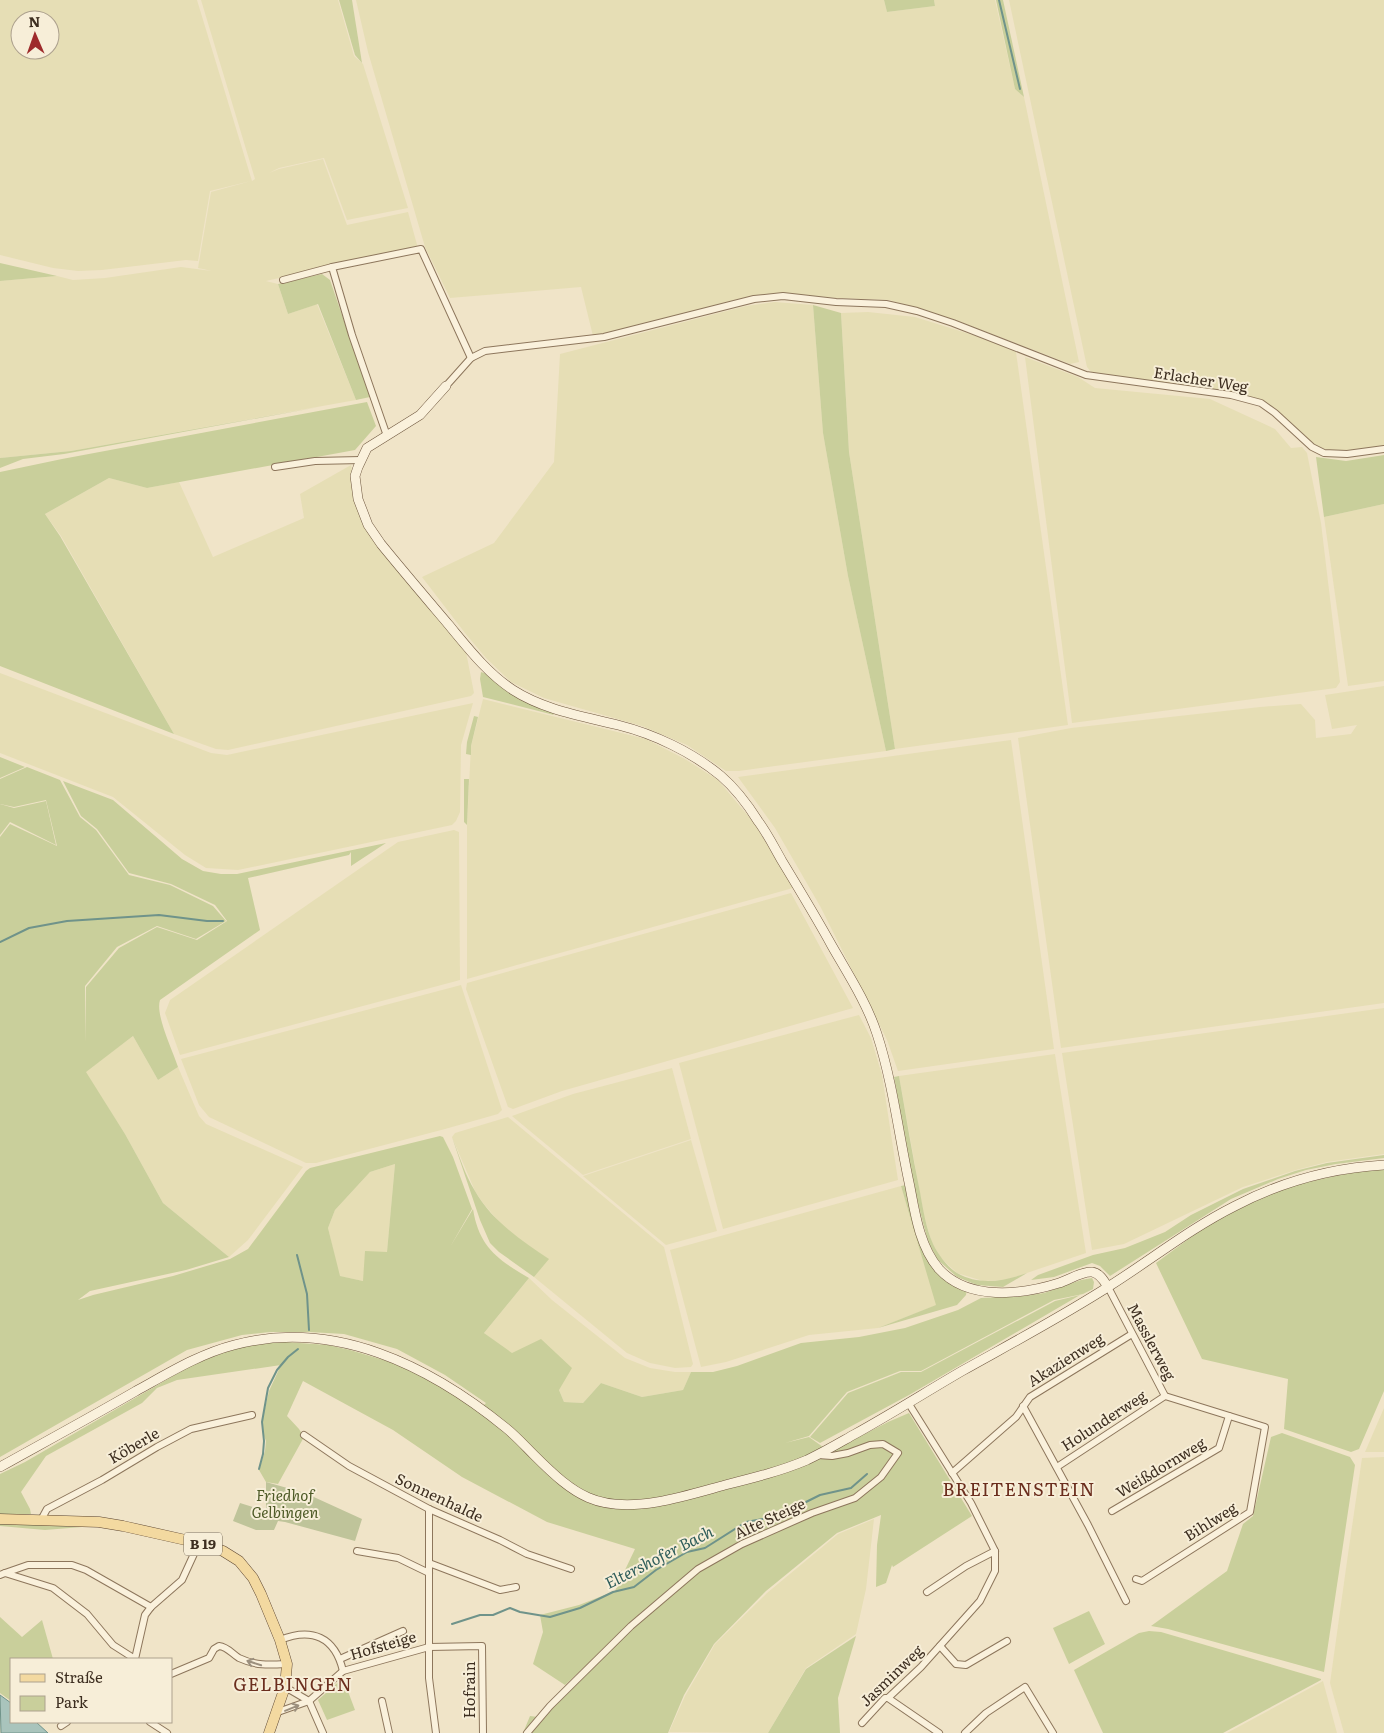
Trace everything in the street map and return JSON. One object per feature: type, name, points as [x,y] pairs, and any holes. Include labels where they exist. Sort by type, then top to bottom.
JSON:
[{"type":"main road","points":[[446,386],[420,415],[367,448],[361,460],[355,476],[358,499],[368,525],[381,544],[483,665],[516,692],[554,710],[631,729],[649,735],[685,752],[722,777],[742,799],[759,822],[857,990],[877,1034],[888,1076],[916,1215],[927,1250],[941,1272],[965,1287],[987,1292],[1037,1288],[1089,1272],[1099,1275],[1108,1287]]},
{"type":"main road","points":[[0,1467],[197,1358],[253,1340],[287,1338],[323,1340],[359,1347],[384,1355],[436,1379],[462,1395],[510,1431],[571,1489],[590,1499],[611,1505],[627,1506],[678,1498],[765,1475],[817,1455],[909,1404],[1108,1287],[1200,1226],[1253,1197],[1300,1179],[1328,1172],[1384,1165]]},
{"type":"main road","name":"B 19","points":[[0,1519],[100,1522],[199,1543],[223,1551],[239,1562],[246,1569],[261,1594],[280,1640],[287,1664],[285,1687],[268,1733]]},
{"type":"street","points":[[283,280],[421,249],[471,358],[446,386]]},
{"type":"street","points":[[332,268],[352,335],[387,436]]},
{"type":"street","name":"Erlacher Weg","points":[[471,358],[485,352],[604,337],[754,300],[783,296],[836,302],[886,304],[918,311],[980,333],[1086,375],[1231,395],[1261,403],[1275,413],[1312,447],[1324,453],[1348,454],[1384,449]]},
{"type":"street","points":[[275,467],[315,461],[361,460]]},
{"type":"street","name":"Masslerweg","points":[[1108,1287],[1165,1396],[1265,1427]]},
{"type":"street","name":"Akazienweg","points":[[952,1473],[1016,1417],[1030,1397],[1132,1334]]},
{"type":"street","name":"Holunderweg","points":[[1057,1467],[1165,1396]]},
{"type":"street","points":[[909,1404],[971,1503],[995,1551],[966,1566],[927,1592]]},
{"type":"street","points":[[1023,1406],[1057,1467],[1126,1601]]},
{"type":"street","name":"Köberle","points":[[41,1520],[47,1509],[191,1429],[252,1415]]},
{"type":"street","name":"Weißdornweg","points":[[1112,1511],[1219,1448],[1229,1416]]},
{"type":"street","name":"Bihlweg","points":[[1136,1579],[1142,1582],[1250,1512],[1265,1427]]},
{"type":"street","name":"Sonnenhalde","points":[[304,1434],[349,1466],[429,1509],[527,1554],[571,1568]]},
{"type":"street","name":"Alte Steige","points":[[527,1733],[550,1706],[632,1626],[698,1569],[742,1544],[812,1513],[855,1498],[881,1477],[898,1453],[883,1444],[832,1456],[817,1455]]},
{"type":"street","points":[[429,1509],[429,1678],[436,1733]]},
{"type":"street","points":[[135,1658],[145,1614],[182,1580],[199,1543]]},
{"type":"street","points":[[357,1551],[398,1558],[428,1573]]},
{"type":"street","name":"Jasminweg","points":[[862,1723],[885,1698],[888,1698],[921,1667],[980,1601],[995,1571],[995,1551]]},
{"type":"street","points":[[429,1563],[500,1590],[516,1587]]},
{"type":"street","points":[[3,1574],[28,1565],[72,1565],[86,1570],[151,1607]]},
{"type":"street","points":[[3,1574],[53,1588],[86,1614],[114,1645],[134,1658]]},
{"type":"street","points":[[340,1658],[403,1631]]},
{"type":"street","points":[[280,1640],[302,1634],[323,1638],[332,1645],[340,1658],[343,1671]]},
{"type":"street","name":"Jasminweg","points":[[940,1646],[956,1664],[966,1665],[1007,1641]]},
{"type":"street","points":[[172,1674],[209,1658],[214,1649],[219,1646],[225,1646],[237,1657],[256,1664],[287,1664]]},
{"type":"street","name":"Hofsteige","points":[[275,1713],[309,1701],[343,1671],[430,1647],[482,1646]]},
{"type":"street","name":"Hofrain","points":[[482,1646],[483,1733]]},
{"type":"street","points":[[285,1687],[309,1701],[323,1733]]},
{"type":"street","points":[[965,1733],[986,1713],[1025,1687],[1053,1733]]},
{"type":"street","points":[[888,1698],[936,1732]]},
{"type":"street","points":[[382,1701],[389,1733]]},
{"type":"street","points":[[152,1723],[167,1733]]},
{"type":"shaded area","points":[[0,0],[197,0],[252,181],[255,179],[201,0],[338,0],[354,56],[363,64],[408,208],[347,220],[324,158],[279,168],[269,173],[323,159],[347,225],[408,212],[419,252],[332,266],[266,281],[278,284],[288,314],[317,304],[356,400],[71,451],[0,458],[0,281],[57,276],[73,280],[105,278],[181,267],[212,271],[198,268],[211,192],[251,181],[210,191],[198,261],[186,260],[102,270],[78,271],[53,268],[0,255]]},
{"type":"shaded area","points":[[356,0],[884,0],[887,12],[935,6],[934,0],[995,0],[1015,89],[1024,97],[1079,362],[1070,364],[958,321],[889,300],[782,293],[750,296],[593,336],[581,287],[450,298],[425,247],[368,52]]},
{"type":"shaded area","points":[[1009,0],[1384,0],[1384,447],[1343,452],[1330,451],[1316,446],[1269,404],[1256,398],[1231,392],[1092,373],[1087,367]]},
{"type":"shaded area","points":[[775,302],[813,305],[823,433],[848,576],[886,751],[739,771],[726,771],[687,745],[642,726],[544,698],[511,682],[486,658],[422,577],[494,543],[554,462],[560,354],[746,306]]},
{"type":"shaded area","points":[[868,312],[915,317],[989,340],[1016,352],[1068,725],[895,749],[849,452],[841,313]]},
{"type":"shaded area","points":[[1025,357],[1078,377],[1095,388],[1210,399],[1275,429],[1291,448],[1302,447],[1307,453],[1321,523],[1340,682],[1336,688],[1072,723]]},
{"type":"shaded area","points":[[351,465],[361,516],[466,652],[474,693],[471,696],[228,750],[216,749],[174,734],[61,536],[45,514],[109,478],[147,488],[179,482],[213,557],[304,518],[300,494]]},
{"type":"shaded area","points":[[1384,504],[1384,681],[1348,686],[1324,517]]},
{"type":"shaded area","points":[[0,673],[211,753],[227,755],[473,703],[461,745],[460,812],[452,825],[238,870],[206,868],[185,855],[113,797],[0,753]]},
{"type":"shaded area","points":[[1384,686],[1384,1003],[1061,1048],[1018,738],[1071,728],[1301,704],[1315,720],[1316,738],[1351,734],[1357,725],[1332,729],[1325,695]]},
{"type":"shaded area","points":[[483,699],[646,739],[685,759],[718,780],[755,824],[793,888],[467,979],[467,825],[471,746]]},
{"type":"shaded area","points":[[1011,740],[1054,1049],[898,1071],[887,1040],[820,906],[775,828],[738,777]]},
{"type":"shaded area","points":[[454,830],[459,832],[460,980],[180,1055],[165,1013],[170,1000],[398,842]]},
{"type":"shaded area","points":[[791,893],[853,1008],[562,1091],[513,1109],[508,1107],[466,989],[467,983]]},
{"type":"shaded area","points":[[461,985],[502,1110],[498,1114],[445,1129],[316,1163],[306,1163],[209,1117],[199,1105],[181,1059]]},
{"type":"shaded area","points":[[1384,1008],[1384,1154],[1327,1162],[1243,1187],[1124,1244],[1092,1250],[1062,1053]]},
{"type":"shaded area","points":[[859,1015],[871,1038],[882,1075],[898,1180],[723,1229],[679,1063]]},
{"type":"shaded area","points":[[133,1036],[158,1080],[178,1067],[199,1116],[206,1124],[303,1167],[248,1240],[229,1257],[163,1203],[125,1134],[85,1072]]},
{"type":"shaded area","points":[[1055,1054],[1086,1253],[1006,1280],[983,1281],[957,1273],[941,1258],[932,1243],[924,1216],[899,1076]]},
{"type":"shaded area","points":[[672,1068],[691,1139],[583,1175],[512,1116],[573,1094]]},
{"type":"shaded area","points":[[508,1117],[664,1247],[693,1364],[691,1367],[675,1368],[650,1363],[627,1353],[534,1277],[548,1259],[506,1230],[483,1203],[475,1191],[452,1137],[455,1133]]},
{"type":"shaded area","points":[[691,1140],[717,1231],[666,1245],[583,1176]]},
{"type":"shaded area","points":[[395,1164],[387,1253],[363,1281],[339,1276],[328,1228],[335,1210],[370,1172]]},
{"type":"shaded area","points":[[901,1186],[937,1305],[878,1328],[809,1335],[726,1362],[701,1367],[670,1250]]},
{"type":"shaded area","points":[[529,1278],[552,1300],[625,1358],[650,1368],[675,1372],[691,1372],[683,1390],[642,1397],[601,1383],[583,1403],[564,1402],[559,1390],[484,1333]]},
{"type":"shaded area","points":[[1384,1408],[1384,1452],[1365,1452]]},
{"type":"shaded area","points":[[1384,1457],[1384,1733],[1344,1733],[1330,1683],[1348,1554],[1362,1458]]},
{"type":"shaded area","points":[[874,1519],[866,1589],[856,1634],[806,1668],[768,1733],[669,1732],[685,1696],[715,1644],[767,1593],[838,1534]]},
{"type":"shaded area","points":[[1323,1681],[1337,1733],[1227,1733]]},
{"type":"green space","points":[[339,0],[352,0],[362,63],[355,55]]},
{"type":"green space","points":[[884,0],[934,0],[935,6],[887,12]]},
{"type":"green space","points":[[996,0],[1003,0],[1024,97],[1015,89]]},
{"type":"green space","points":[[0,263],[57,276],[0,281]]},
{"type":"green space","points":[[322,274],[330,280],[370,397],[356,400],[318,304],[288,314],[278,284]]},
{"type":"green space","points":[[813,305],[841,313],[849,452],[895,749],[886,751],[848,576],[823,433]]},
{"type":"green space","points":[[367,402],[376,426],[355,450],[147,488],[109,478],[45,514],[60,536],[174,734],[0,666],[0,472]]},
{"type":"green space","points":[[319,407],[64,454],[23,459],[0,468],[0,458],[71,451]]},
{"type":"green space","points":[[1384,455],[1384,504],[1324,517],[1316,457],[1346,461]]},
{"type":"green space","points":[[481,672],[551,711],[554,715],[483,697],[480,679]]},
{"type":"green space","points":[[474,716],[478,717],[471,746],[471,755],[466,754]]},
{"type":"green space","points":[[0,757],[25,767],[0,778]]},
{"type":"green space","points":[[27,767],[60,780],[80,817],[96,830],[129,875],[170,885],[213,906],[226,921],[196,939],[157,926],[117,947],[85,986],[86,1042],[86,987],[119,948],[157,927],[197,940],[227,921],[215,905],[171,884],[129,873],[97,829],[81,816],[63,781],[113,800],[182,859],[203,871],[237,874],[386,843],[351,866],[351,852],[349,855],[248,878],[260,930],[160,1000],[159,1007],[162,1024],[178,1067],[158,1080],[133,1036],[86,1072],[125,1134],[163,1203],[229,1257],[186,1270],[90,1291],[78,1300],[173,1276],[230,1259],[248,1249],[310,1168],[440,1136],[443,1137],[453,1157],[472,1209],[450,1247],[473,1209],[485,1243],[499,1258],[529,1278],[484,1333],[512,1353],[541,1339],[572,1368],[559,1390],[564,1402],[583,1403],[601,1383],[642,1397],[683,1390],[691,1372],[713,1372],[737,1366],[801,1343],[859,1337],[905,1328],[958,1310],[981,1298],[1044,1293],[1092,1278],[1094,1282],[1093,1289],[1083,1294],[1054,1300],[921,1371],[900,1371],[847,1392],[809,1436],[785,1443],[809,1437],[830,1452],[909,1413],[972,1516],[893,1567],[892,1565],[886,1583],[876,1587],[877,1545],[881,1515],[837,1533],[766,1591],[714,1644],[684,1695],[668,1733],[523,1733],[530,1716],[538,1717],[609,1648],[633,1629],[627,1628],[565,1685],[533,1664],[543,1632],[540,1615],[579,1605],[615,1591],[635,1549],[547,1522],[462,1477],[393,1430],[303,1381],[287,1416],[304,1437],[278,1484],[266,1482],[259,1470],[266,1441],[262,1431],[263,1417],[269,1391],[281,1365],[177,1380],[157,1388],[142,1403],[46,1456],[21,1492],[31,1514],[0,1514],[0,1474],[25,1462],[192,1365],[233,1349],[254,1344],[285,1342],[328,1345],[350,1350],[397,1364],[437,1383],[478,1411],[486,1403],[445,1375],[397,1349],[344,1334],[270,1332],[242,1335],[187,1350],[0,1457],[0,837],[10,824],[57,846],[46,800],[14,807],[0,804],[0,779]],"holes":[[[395,1164],[387,1252],[365,1251],[363,1281],[340,1276],[328,1228],[335,1210],[370,1172]]]},
{"type":"green space","points":[[464,779],[469,779],[467,825],[464,822]]},
{"type":"green space","points":[[46,801],[56,845],[10,822],[0,835],[0,804],[14,808]]},
{"type":"green space","points":[[899,1076],[928,1232],[933,1244],[940,1256],[950,1267],[957,1273],[974,1280],[1001,1280],[1027,1273],[1003,1287],[977,1285],[957,1277],[937,1259],[928,1242],[914,1188],[894,1077]]},
{"type":"green space","points":[[452,1137],[468,1178],[482,1202],[508,1229],[549,1259],[534,1277],[499,1252],[490,1243],[480,1220]]},
{"type":"green space","points":[[1384,1155],[1384,1158],[1306,1170],[1278,1179],[1231,1199],[1110,1276],[1100,1266],[1092,1263],[1054,1277],[1031,1280],[1038,1275],[1093,1255],[1125,1248],[1165,1232],[1191,1215],[1243,1189],[1295,1171],[1327,1163]]},
{"type":"green space","points":[[1368,1170],[1384,1170],[1384,1391],[1359,1449],[1351,1452],[1284,1429],[1288,1379],[1202,1359],[1156,1263],[1190,1238],[1236,1208],[1249,1202],[1293,1186]]},
{"type":"green space","points":[[906,1185],[924,1250],[967,1289],[966,1295],[957,1305],[878,1328],[936,1305],[901,1186]]},
{"type":"green space","points":[[1080,1295],[909,1395],[820,1443],[810,1437],[848,1393],[901,1372],[921,1372],[1055,1301]]},
{"type":"green space","points":[[1282,1433],[1350,1457],[1355,1465],[1324,1672],[1151,1626],[1227,1571],[1243,1524],[1253,1516],[1271,1437]]},
{"type":"green space","name":"Friedhof Gelbingen","points":[[266,1482],[305,1493],[362,1519],[355,1541],[285,1522],[278,1521],[274,1530],[256,1530],[233,1521],[240,1503],[266,1511]]},
{"type":"green space","points":[[0,1523],[82,1527],[45,1530],[0,1526]]},
{"type":"green space","points":[[1089,1611],[1105,1644],[1069,1664],[1053,1628]]},
{"type":"green space","points":[[0,1617],[22,1637],[42,1620],[53,1658],[10,1658],[10,1700],[0,1693]]},
{"type":"green space","points":[[1149,1631],[1161,1632],[1321,1680],[1223,1733],[1103,1733],[1074,1670],[1139,1633]]},
{"type":"green space","points":[[856,1636],[838,1698],[840,1733],[768,1733],[806,1669]]},
{"type":"green space","points":[[343,1678],[355,1710],[327,1720],[318,1700]]},
{"type":"water","points":[[0,1695],[10,1702],[10,1723],[37,1723],[48,1733],[1,1733]]},
{"type":"waterway","points":[[999,0],[1020,89]]},
{"type":"waterway","points":[[0,942],[29,928],[67,921],[159,915],[223,921]]},
{"type":"waterway","points":[[297,1255],[307,1294],[309,1330]]},
{"type":"waterway","points":[[259,1469],[263,1454],[262,1422],[268,1388],[277,1370],[298,1349]]},
{"type":"waterway","name":"Eltershofer Bach","points":[[452,1624],[480,1615],[493,1615],[510,1608],[520,1612],[550,1617],[580,1608],[613,1592],[634,1587],[656,1570],[687,1552],[705,1548],[746,1522],[768,1518],[790,1510],[820,1495],[851,1488],[867,1474]]},
{"type":"district","name":"BREITENSTEIN","points":[[1019,1490]]},
{"type":"district","name":"GELBINGEN","points":[[293,1685]]}]
